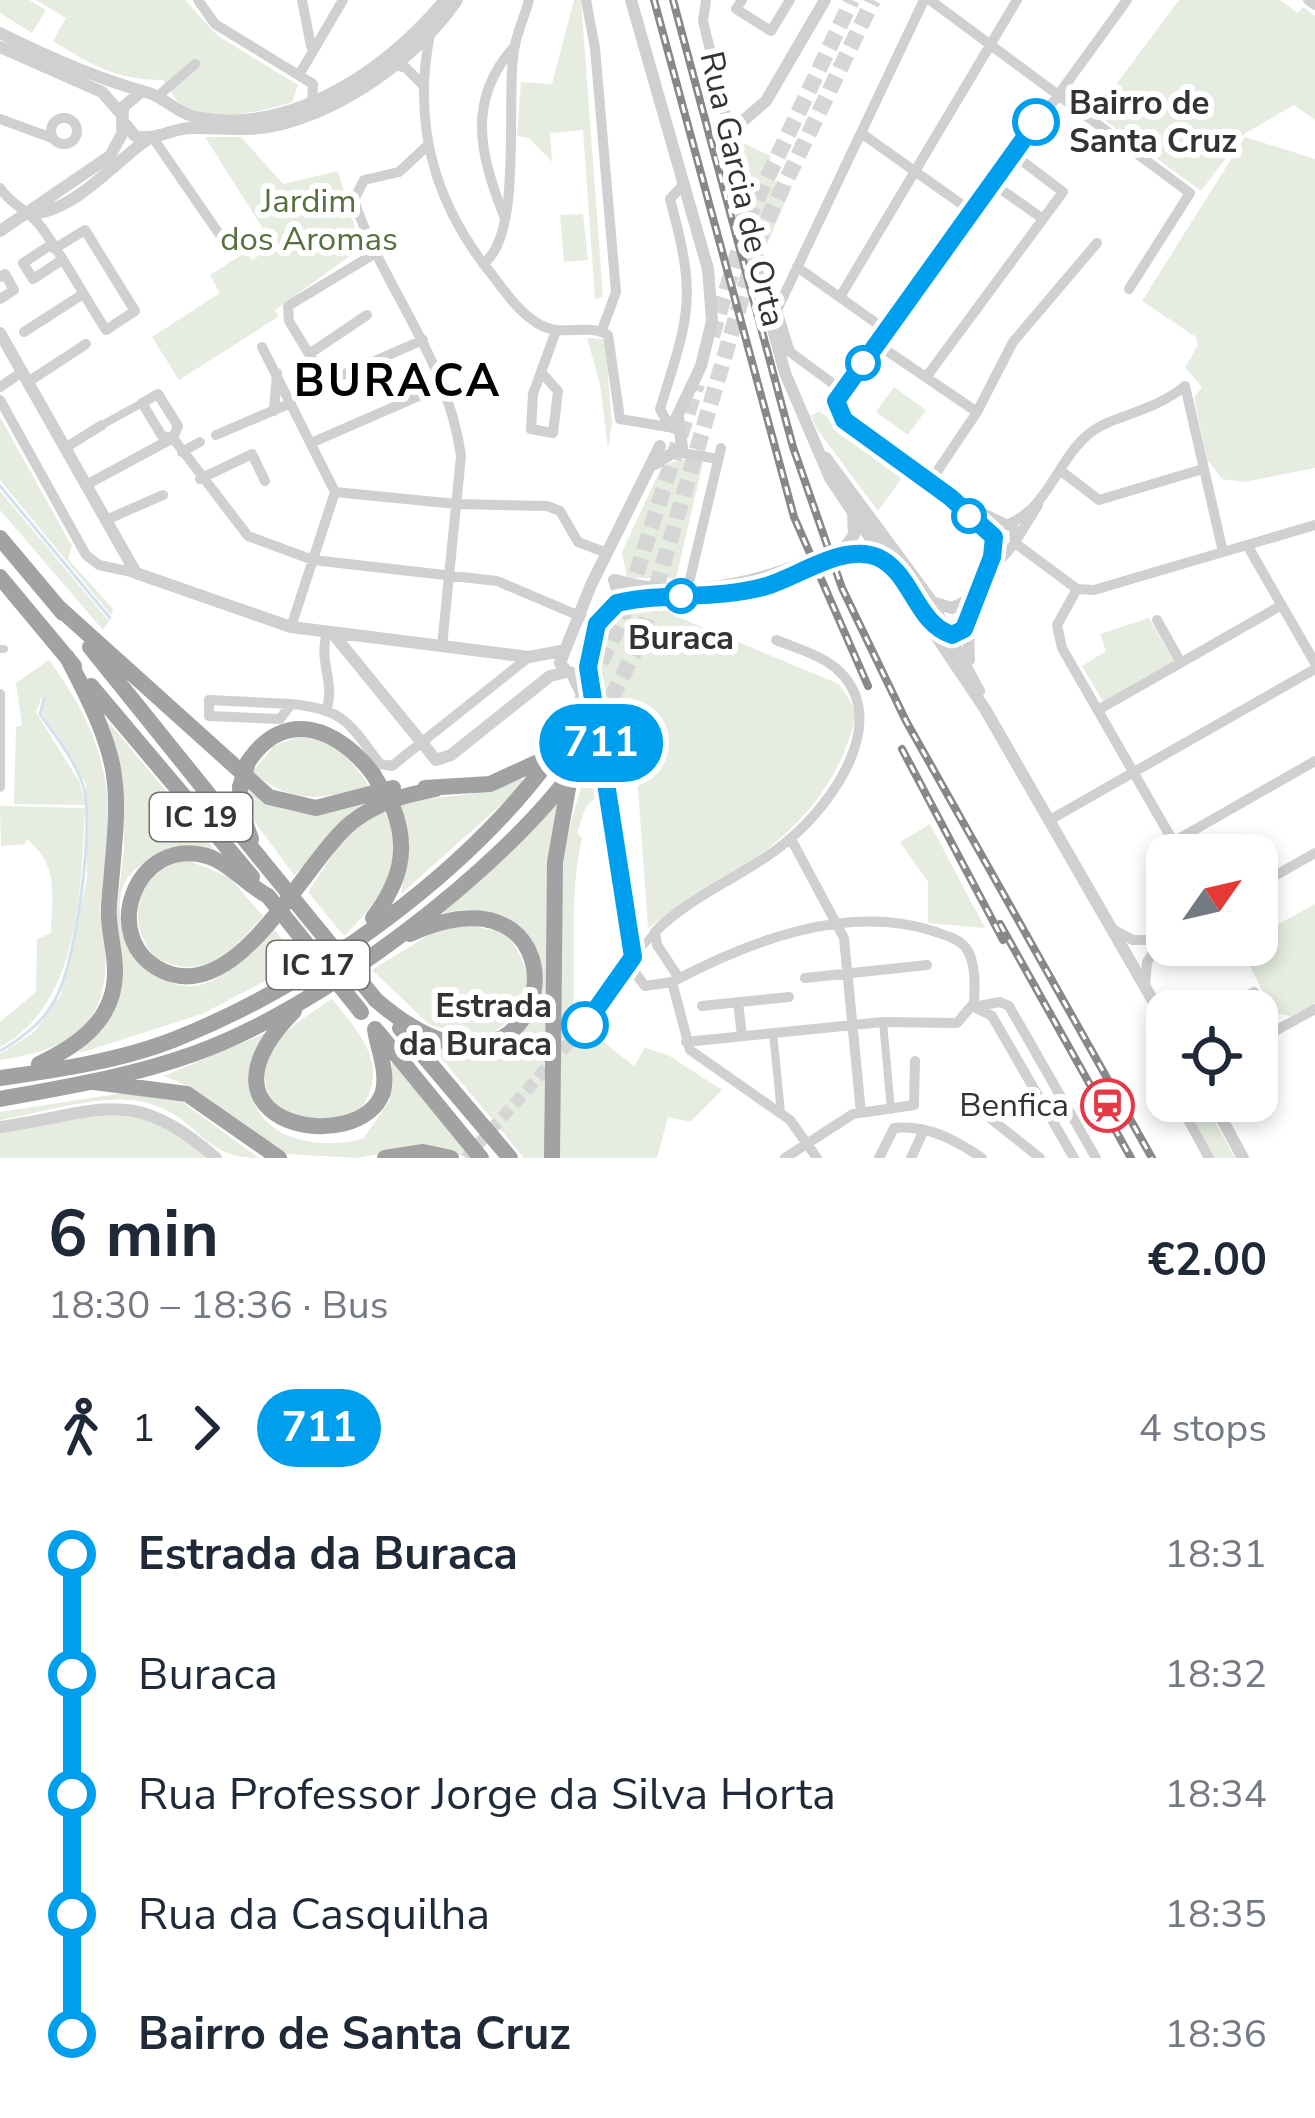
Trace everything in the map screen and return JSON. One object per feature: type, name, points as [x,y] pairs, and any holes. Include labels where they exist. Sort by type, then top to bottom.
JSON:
[{"type":"highway","name":"IC 19","points":[[0,538],[259,857],[369,1006],[374,1029],[481,1158]]},
{"type":"highway","name":"IC 19","points":[[0,577],[268,896],[510,1158]]},
{"type":"highway","points":[[58,607],[254,785],[281,803],[325,807],[378,790],[436,789]]},
{"type":"highway","points":[[8,1077],[88,1035],[107,1006],[115,979],[109,917],[118,844],[118,784],[104,728],[67,657]]},
{"type":"highway","points":[[259,857],[242,818],[240,787],[248,762],[273,736],[308,727],[337,737],[376,769],[393,808],[401,866],[393,891],[358,938]]},
{"type":"highway","name":"IC 17","points":[[8,1077],[175,1040],[278,992],[358,938],[477,841],[556,752],[490,784],[436,789]]},
{"type":"highway","name":"IC 17","points":[[0,1099],[93,1082],[195,1054],[307,998],[393,942],[481,866],[575,769],[554,862],[552,1158]]},
{"type":"highway","points":[[268,896],[218,860],[174,856],[155,863],[134,886],[129,926],[140,952],[163,971],[188,977],[217,971],[258,934],[347,826],[391,799],[436,789]]},
{"type":"highway","points":[[369,1006],[420,1035],[461,1050],[502,1041],[530,1013],[535,969],[522,940],[497,920],[455,917],[393,942]]},
{"type":"highway","points":[[307,998],[268,1039],[255,1066],[260,1106],[289,1135],[331,1142],[350,1135],[373,1116],[385,1075],[374,1029]]},
{"type":"highway","points":[[93,1082],[187,1094],[279,1158]]},
{"type":"highway","points":[[385,1158],[423,1152],[451,1158]]},
{"type":"street","points":[[198,0],[215,23],[333,93]]},
{"type":"street","points":[[302,0],[311,46]]},
{"type":"street","points":[[299,76],[311,46],[343,0]]},
{"type":"street","points":[[445,0],[422,33],[427,146],[440,194],[483,264],[528,317],[556,332],[603,331]]},
{"type":"street","points":[[0,46],[102,92],[129,132],[153,137],[294,120],[339,102],[397,61],[457,0]]},
{"type":"street","points":[[483,264],[494,257],[505,219],[514,47],[529,0]]},
{"type":"street","points":[[586,0],[595,48],[616,292],[603,331],[618,417],[640,426],[667,448],[720,454],[688,587]]},
{"type":"street","points":[[599,732],[563,648],[582,617],[591,585],[667,448],[701,367],[712,320],[708,269],[631,0]]},
{"type":"street","name":"Rua Garcia de Orta","points":[[706,0],[703,21],[730,132],[733,183],[785,373],[815,444],[850,508],[880,537]]},
{"type":"street","points":[[742,0],[736,9],[771,31],[790,0]]},
{"type":"street","points":[[730,132],[766,101],[825,0]]},
{"type":"street","points":[[843,391],[790,352],[777,310],[927,0],[1190,194],[1129,289]]},
{"type":"street","points":[[840,297],[1017,0]]},
{"type":"street","points":[[1015,542],[1005,548],[950,497],[844,420],[836,407],[971,211],[1127,0]]},
{"type":"street","points":[[0,33],[116,85],[157,97],[185,114],[219,119],[270,116],[333,93],[397,61],[416,58],[423,68]]},
{"type":"street","points":[[505,219],[479,134],[483,96],[496,67],[514,47]]},
{"type":"street","points":[[397,61],[423,85]]},
{"type":"street","points":[[0,231],[110,156],[134,95],[157,97],[195,64]]},
{"type":"street","points":[[312,102],[314,84]]},
{"type":"street","points":[[0,188],[13,206],[30,214],[44,213],[111,172],[167,124],[157,97]]},
{"type":"street","points":[[724,105],[742,120]]},
{"type":"street","points":[[2,124],[52,138]]},
{"type":"street","points":[[860,133],[971,211]]},
{"type":"street","points":[[153,137],[231,251]]},
{"type":"street","points":[[427,146],[399,172],[368,178],[355,191],[356,205],[442,386],[461,456],[442,646]]},
{"type":"street","points":[[927,376],[1063,192],[1013,154]]},
{"type":"street","points":[[992,183],[1043,219]]},
{"type":"street","points":[[683,185],[670,200],[688,266],[690,300],[660,409],[696,453]]},
{"type":"street","points":[[30,214],[106,330],[135,311],[85,230],[56,251]]},
{"type":"street","points":[[930,482],[977,412],[1013,342],[1096,243]]},
{"type":"street","points":[[379,251],[288,306],[289,321],[326,382],[423,340]]},
{"type":"street","points":[[797,267],[886,330]]},
{"type":"street","points":[[0,278],[5,274],[14,290],[0,299]]},
{"type":"street","points":[[24,332],[82,294]]},
{"type":"street","points":[[309,354],[367,316]]},
{"type":"street","points":[[541,372],[558,391],[554,433],[531,429],[541,372],[556,332]]},
{"type":"street","points":[[0,333],[136,573]]},
{"type":"street","points":[[0,387],[86,344]]},
{"type":"street","points":[[877,344],[977,412]]},
{"type":"street","points":[[262,347],[335,492],[291,627]]},
{"type":"street","points":[[274,410],[277,373]]},
{"type":"street","points":[[308,438],[442,386]]},
{"type":"street","points":[[951,658],[952,635],[977,590],[1091,432],[1161,406],[1184,386],[1223,552]]},
{"type":"street","points":[[65,448],[158,394],[178,426],[172,438],[86,485]]},
{"type":"street","points":[[0,400],[86,555],[99,565],[136,573],[291,627],[530,657],[578,643],[589,661]]},
{"type":"street","points":[[216,435],[291,404]]},
{"type":"street","points":[[640,426],[675,428]]},
{"type":"street","points":[[667,448],[675,428]]},
{"type":"street","points":[[172,438],[248,536],[313,560],[497,581],[582,617]]},
{"type":"street","points":[[182,452],[200,442]]},
{"type":"street","name":"Rua Garcia de Orta","points":[[815,444],[880,537]]},
{"type":"street","points":[[200,478],[252,454],[265,482]]},
{"type":"street","points":[[1061,471],[1099,500],[1203,469]]},
{"type":"street","points":[[335,492],[456,504],[547,506],[560,511],[578,542],[610,550]]},
{"type":"street","points":[[106,520],[164,495]]},
{"type":"street","points":[[950,497],[1004,525],[1015,542],[1078,589],[1094,590],[1315,525]]},
{"type":"street","points":[[969,668],[968,624],[994,539],[1004,525],[1039,502]]},
{"type":"street","points":[[843,553],[855,530],[850,508]]},
{"type":"street","points":[[591,585],[614,579],[688,587],[761,579],[880,537]]},
{"type":"street","points":[[880,537],[896,572],[986,709],[1146,993]]},
{"type":"street","points":[[880,537],[930,599],[986,709]]},
{"type":"street","points":[[1048,821],[1315,666],[1247,545]]},
{"type":"street","points":[[610,550],[620,591],[597,624],[589,661],[640,980],[652,986],[675,980],[762,940],[838,925],[902,924],[957,940],[972,962],[973,1007]]},
{"type":"street","points":[[843,553],[875,556],[896,572]]},
{"type":"street","points":[[591,585],[595,603],[613,604],[763,587],[797,570]]},
{"type":"street","points":[[1078,589],[1057,625],[1062,648],[1168,834]]},
{"type":"street","points":[[930,599],[948,608],[977,590]]},
{"type":"street","points":[[1098,710],[1282,605]]},
{"type":"street","points":[[1157,620],[1181,663]]},
{"type":"street","points":[[952,635],[968,624]]},
{"type":"street","points":[[933,626],[952,635]]},
{"type":"street","points":[[327,633],[342,641],[432,759],[447,758],[550,676],[570,673],[589,661]]},
{"type":"street","points":[[327,633],[322,657],[332,694],[327,708]]},
{"type":"street","points":[[359,663],[356,647],[373,638]]},
{"type":"street","points":[[584,1026],[633,957],[791,838],[821,807],[862,711],[836,668],[776,640]]},
{"type":"street","points":[[291,704],[280,719],[208,716],[209,700],[291,704],[327,708],[345,718],[376,769],[392,766],[420,746],[530,657]]},
{"type":"street","points":[[0,787],[2,694]]},
{"type":"street","points":[[1187,834],[1315,761]]},
{"type":"street","points":[[791,838],[838,925],[861,1112]]},
{"type":"street","points":[[1278,874],[1315,853]]},
{"type":"street","points":[[1110,927],[1133,940],[1146,940]]},
{"type":"street","points":[[656,939],[675,980],[686,1042],[698,1060],[747,1083],[781,1113],[817,1158]]},
{"type":"street","points":[[1127,958],[1146,948]]},
{"type":"street","points":[[805,978],[927,965]]},
{"type":"street","points":[[702,1006],[789,997]]},
{"type":"street","points":[[738,1002],[742,1036]]},
{"type":"street","points":[[686,1042],[883,1022],[951,1024],[973,1007],[1000,1002],[1009,1006],[1096,1158]]},
{"type":"street","points":[[973,1007],[992,1016],[1074,1158]]},
{"type":"street","points":[[1278,1029],[1315,1009]]},
{"type":"street","points":[[883,1022],[891,1110]]},
{"type":"street","points":[[773,1033],[781,1113]]},
{"type":"street","points":[[785,1158],[861,1112],[914,1106],[915,1061]]},
{"type":"street","points":[[966,1099],[1040,1158]]},
{"type":"street","points":[[0,1127],[134,1108],[171,1121],[216,1158]]},
{"type":"street","points":[[1189,1122],[1209,1158]]},
{"type":"street","points":[[1223,1122],[1243,1158]]},
{"type":"street","points":[[879,1158],[894,1128],[950,1136],[973,1156]]},
{"type":"street","points":[[911,1158],[924,1130]]},
{"type":"green space","points":[[0,0],[29,0],[46,10],[32,33],[0,13]]},
{"type":"green space","points":[[36,0],[185,0],[218,36],[298,85],[292,102],[234,114],[190,110],[163,80],[105,70],[53,41],[66,18]]},
{"type":"green space","points":[[574,0],[581,0],[603,297],[595,299],[583,130],[550,133],[552,162],[529,138],[517,136],[521,82],[552,84]]},
{"type":"green space","points":[[1179,0],[1280,0],[1298,13],[1303,7],[1315,16],[1315,120],[1294,105],[1244,134],[1201,191],[1095,113]]},
{"type":"green space","name":"Jardim dos Aromas","points":[[205,137],[241,137],[283,184],[338,171],[361,248],[275,310],[278,317],[179,380],[152,337],[220,293],[210,275],[246,252],[252,260],[274,246]]},
{"type":"green space","points":[[1245,137],[1315,159],[1315,468],[1244,482],[1222,479],[1207,459],[1194,398],[1202,387],[1185,368],[1198,345],[1196,337],[1142,301]]},
{"type":"green space","points":[[743,143],[771,156],[768,173],[777,184],[792,185],[767,245],[762,245],[744,181]]},
{"type":"green space","points":[[583,214],[588,260],[564,262],[560,215]]},
{"type":"green space","points":[[587,338],[605,339],[612,423],[608,449],[600,384]]},
{"type":"green space","points":[[894,387],[926,410],[908,435],[876,412]]},
{"type":"green space","points":[[819,411],[837,425],[837,432],[902,478],[878,511],[817,429],[811,416]]},
{"type":"green space","points":[[0,417],[72,546],[68,559],[113,609],[111,615],[0,480]]},
{"type":"green space","points":[[681,459],[703,463],[676,578],[627,578],[622,552],[662,466]]},
{"type":"green space","points":[[0,491],[109,621],[103,630],[0,510]]},
{"type":"green space","points":[[673,603],[671,614],[839,684],[857,712],[844,753],[803,816],[748,864],[648,928],[635,747],[611,763],[600,689],[601,652],[610,617],[629,608]]},
{"type":"green space","points":[[1149,618],[1175,663],[1104,703],[1082,666],[1106,651],[1100,634]]},
{"type":"green space","points":[[49,660],[86,721],[105,780],[108,841],[99,912],[103,915],[105,974],[101,997],[78,1032],[58,1044],[0,1060],[0,1054],[34,1032],[61,995],[87,878],[86,784],[43,715],[42,696],[36,712],[80,783],[85,805],[14,804],[16,727],[22,725],[16,683]]},
{"type":"green space","points":[[108,721],[218,854],[158,858],[130,874],[120,909],[123,935],[163,977],[178,985],[194,986],[224,974],[273,928],[301,962],[202,1014],[83,1052],[77,1051],[104,1024],[124,848],[123,778]]},
{"type":"green space","points":[[297,737],[320,741],[339,752],[369,786],[308,797],[281,790],[252,772],[274,746]]},
{"type":"green space","points":[[589,768],[597,773],[601,794],[586,806],[577,833],[582,838],[574,903],[573,1018],[634,1066],[645,1048],[668,1055],[722,1090],[690,1122],[668,1117],[657,1158],[558,1158],[558,909],[574,812]]},
{"type":"green space","points":[[522,779],[525,783],[401,894],[409,846],[398,802],[472,794]]},
{"type":"green space","points":[[246,789],[279,807],[309,812],[375,795],[294,875],[250,816]]},
{"type":"green space","points":[[556,805],[562,808],[547,887],[544,1122],[548,1158],[524,1158],[432,1047],[470,1051],[501,1046],[525,1027],[541,990],[510,924],[469,909],[437,914],[507,856]]},
{"type":"green space","points":[[0,806],[85,808],[77,908],[61,974],[26,1028],[0,1047],[0,1022],[36,992],[37,939],[51,933],[52,892],[44,859],[27,839],[25,844],[1,846]]},
{"type":"green space","points":[[382,807],[393,843],[388,877],[344,936],[308,892],[349,829]]},
{"type":"green space","points":[[930,824],[985,928],[928,923],[928,882],[900,842]]},
{"type":"green space","points":[[187,860],[229,877],[263,916],[216,960],[188,967],[155,957],[139,928],[138,912],[147,885],[157,874]]},
{"type":"green space","points":[[1315,904],[1315,1003],[1291,1016],[1278,1014],[1278,990],[1262,990],[1250,966],[1278,966],[1278,924]]},
{"type":"green space","points":[[450,922],[504,932],[524,964],[527,979],[520,1005],[481,1041],[429,1024],[372,970]]},
{"type":"green space","points":[[332,999],[369,1052],[372,1081],[359,1112],[343,1125],[308,1129],[277,1109],[265,1074],[270,1054],[282,1037]]},
{"type":"green space","points":[[266,1033],[254,1060],[251,1085],[267,1122],[285,1134],[334,1143],[363,1139],[390,1100],[392,1062],[471,1158],[424,1146],[357,1158],[286,1154],[188,1086],[164,1076]]},
{"type":"green space","points":[[124,1093],[182,1102],[259,1158],[225,1152],[168,1111],[134,1100],[96,1101],[0,1120],[0,1112]]},
{"type":"green space","points":[[116,1110],[162,1119],[210,1158],[0,1158],[0,1129]]},
{"type":"green space","points":[[1195,1122],[1215,1122],[1235,1158],[1215,1158]]},
{"type":"waterway","points":[[0,486],[110,618]]},
{"type":"waterway","points":[[0,1051],[34,1027],[58,994],[82,890],[87,829],[83,785],[40,714],[44,699]]},
{"type":"tunnel","points":[[712,336],[750,214],[852,0]]},
{"type":"tunnel","points":[[579,763],[641,639],[761,233],[873,0]]},
{"type":"tunnel","points":[[558,748],[621,622],[697,384]]},
{"type":"tunnel","points":[[466,1158],[584,1026]]},
{"type":"railway","points":[[654,0],[794,517],[868,686]]},
{"type":"railway","points":[[673,0],[793,447],[842,588],[906,721],[1152,1158]]},
{"type":"railway","points":[[902,749],[1003,940]]},
{"type":"railway","points":[[1000,924],[1131,1158]]},
{"type":"bus line","name":"711","points":[[585,1025],[633,957],[598,707],[588,667],[597,624],[617,603],[763,587],[852,554],[875,556],[889,565],[933,626],[952,635],[964,629],[992,557],[994,537],[950,497],[844,420],[836,401],[1036,122]]},
{"type":"place","name":"Bairro de Santa Cruz","points":[[1036,122]]},
{"type":"place","name":"Buraca","points":[[681,596]]},
{"type":"place","name":"Estrada da Buraca","points":[[585,1025]]},
{"type":"place","name":"Benfica","points":[[1108,1105]]},
{"type":"district","name":"BURACA","points":[[398,381]]}]
